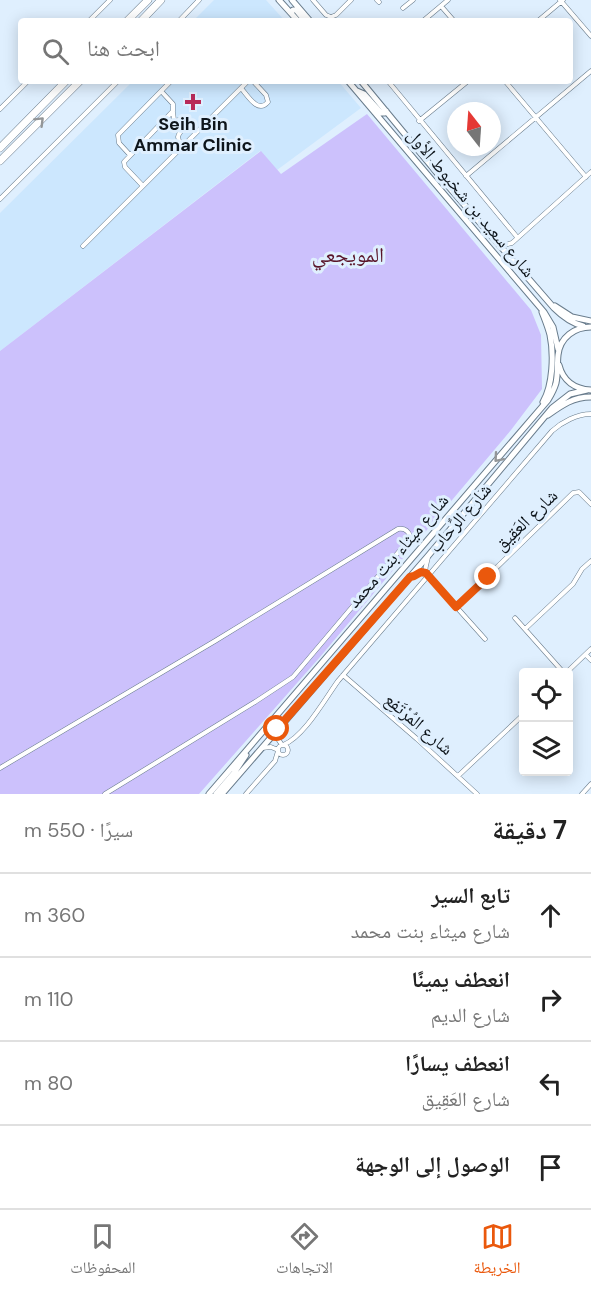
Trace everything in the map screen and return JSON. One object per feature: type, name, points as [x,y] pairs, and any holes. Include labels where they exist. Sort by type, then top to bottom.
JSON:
[{"type":"highway","points":[[130,18],[148,0]]},
{"type":"highway","points":[[144,18],[161,0]]},
{"type":"highway","points":[[0,148],[63,84]]},
{"type":"highway","points":[[0,161],[77,84]]},
{"type":"main road","points":[[279,0],[296,18]]},
{"type":"main road","points":[[292,0],[307,18]]},
{"type":"main road","points":[[291,12],[296,10],[303,18]]},
{"type":"main road","name":"شارع سعيد بن شخبوط الأول","points":[[351,84],[548,317],[553,327],[558,351]]},
{"type":"main road","name":"شارع سعيد بن شخبوط الأول","points":[[364,84],[497,244],[563,318],[571,322],[590,325]]},
{"type":"main road","points":[[356,90],[364,94],[381,113],[386,111]]},
{"type":"main road","points":[[536,414],[548,392],[551,379],[551,339],[540,307]]},
{"type":"main road","points":[[558,351],[561,343],[569,334],[576,329],[590,325]]},
{"type":"main road","name":"شارع ميثاء بنت محمد","points":[[209,794],[548,400],[556,382],[558,351]]},
{"type":"main road","points":[[558,361],[564,377],[570,384],[589,390]]},
{"type":"main road","name":"شارع ميثاء بنت محمد","points":[[222,794],[428,556],[541,420],[565,396],[589,390]]},
{"type":"main road","points":[[541,420],[570,400],[591,397]]},
{"type":"main road","points":[[216,794],[244,761],[250,748]]},
{"type":"street","points":[[91,18],[110,0]]},
{"type":"street","points":[[181,18],[200,0]]},
{"type":"street","points":[[313,0],[326,15],[331,17],[336,15],[347,1]]},
{"type":"street","points":[[403,8],[413,0]]},
{"type":"street","points":[[427,18],[448,0]]},
{"type":"street","points":[[541,18],[561,0],[591,36]]},
{"type":"street","points":[[441,6],[451,18]]},
{"type":"street","points":[[466,176],[591,71]]},
{"type":"street","points":[[0,109],[25,84]]},
{"type":"street","points":[[0,200],[115,84]]},
{"type":"street","points":[[130,155],[119,143],[118,135],[168,84]]},
{"type":"street","points":[[83,246],[247,84]]},
{"type":"street","points":[[241,88],[257,106],[264,106],[268,102],[267,96],[254,84]]},
{"type":"street","points":[[390,84],[517,237]]},
{"type":"street","points":[[419,121],[464,84]]},
{"type":"street","points":[[508,84],[586,177]]},
{"type":"street","points":[[162,91],[173,104],[175,120],[183,118],[186,122],[186,126],[177,137],[181,148]]},
{"type":"street","points":[[143,186],[125,167],[124,162],[173,111]]},
{"type":"street","points":[[510,259],[509,250],[517,237],[591,172]]},
{"type":"street","points":[[497,244],[512,243]]},
{"type":"street","name":"شارع الرِّحاب","points":[[289,751],[292,741],[321,707],[343,675],[427,574],[552,431],[566,421],[584,414],[591,414]]},
{"type":"street","name":"شارع العَقِيق","points":[[456,607],[573,493],[581,494],[591,504]]},
{"type":"street","points":[[0,768],[215,641],[398,529],[407,531],[410,536],[408,541],[296,674],[255,702],[105,794]]},
{"type":"street","points":[[428,556],[425,568],[427,574],[485,639]]},
{"type":"street","points":[[525,629],[573,584],[582,569],[591,561]]},
{"type":"street","points":[[410,577],[421,572],[427,574]]},
{"type":"street","points":[[515,618],[561,668]]},
{"type":"street","points":[[570,668],[591,650]]},
{"type":"street","points":[[586,654],[591,660]]},
{"type":"street","name":"شارع المُرْتَفِع","points":[[343,675],[477,794]]},
{"type":"street","points":[[458,776],[519,719]]},
{"type":"street","points":[[246,794],[275,761],[289,751],[278,739],[277,729]]},
{"type":"street","name":"شارع الرِّحاب","points":[[283,745],[292,741]]},
{"type":"street","points":[[275,761],[280,746],[283,745]]},
{"type":"street","points":[[262,748],[271,747],[285,755]]},
{"type":"street","points":[[582,794],[591,784]]},
{"type":"shaded area","points":[[214,0],[266,0],[282,18],[196,18]]},
{"type":"shaded area","points":[[130,84],[341,84],[361,108],[277,170],[260,151],[0,351],[0,213]]},
{"type":"shaded area","points":[[367,114],[531,310],[541,335],[542,389],[511,430],[320,657],[199,794],[0,794],[0,351],[261,151],[281,174]]},
{"type":"place","name":"Seih Bin Ammar Clinic","points":[[193,102]]},
{"type":"district","name":"المويجعي","points":[[348,255]]},
{"type":"route","points":[[277,729],[410,577],[421,572],[426,573],[456,607],[488,577]]}]
